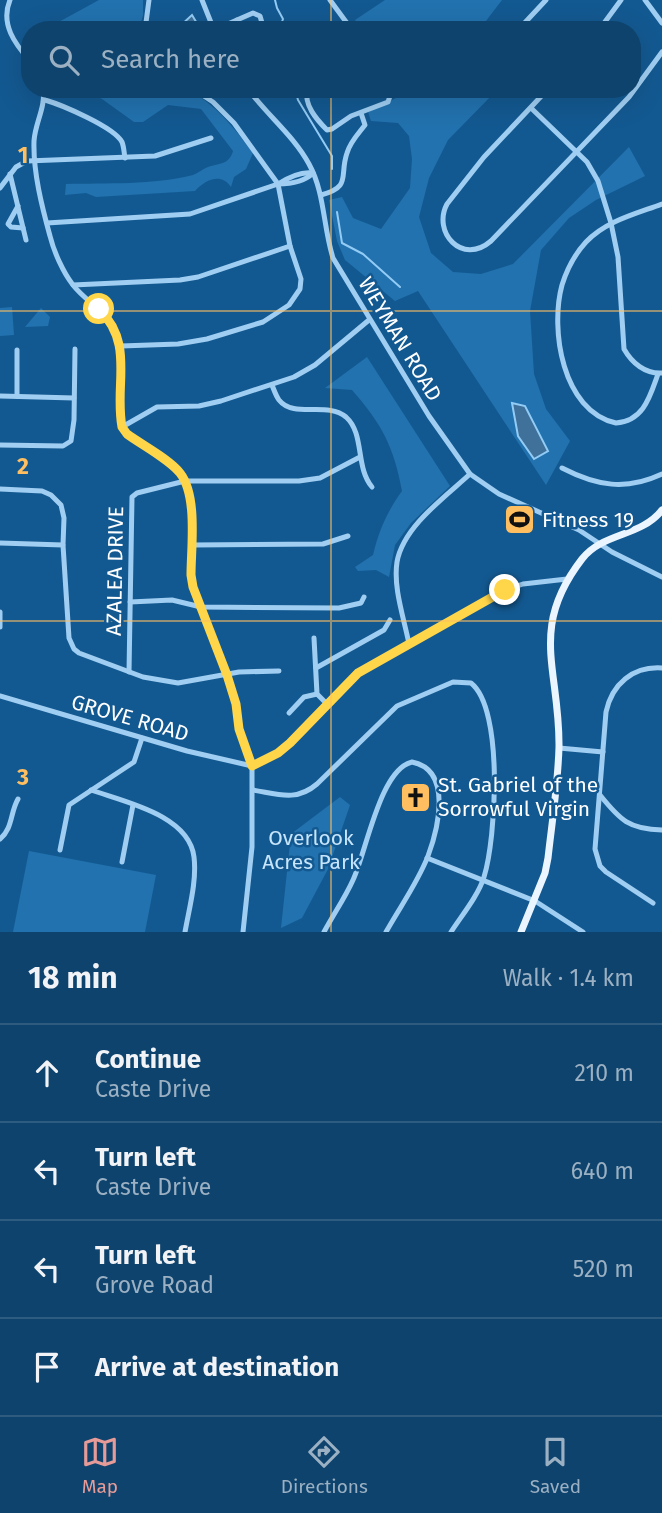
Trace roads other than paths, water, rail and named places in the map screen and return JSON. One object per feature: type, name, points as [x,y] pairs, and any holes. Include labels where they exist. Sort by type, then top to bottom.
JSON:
[{"type":"main road","points":[[521,932],[535,901],[548,858],[559,748],[550,635],[554,606],[567,579],[584,556],[599,543],[641,528],[662,510]]},
{"type":"street","points":[[10,0],[6,13],[10,34],[21,49]]},
{"type":"street","points":[[146,21],[149,0]]},
{"type":"street","points":[[202,0],[210,21]]},
{"type":"street","points":[[330,0],[345,21]]},
{"type":"street","points":[[526,21],[546,0]]},
{"type":"street","points":[[606,21],[621,0]]},
{"type":"street","points":[[645,0],[662,23]]},
{"type":"street","points":[[237,20],[256,13],[261,21]]},
{"type":"street","points":[[641,81],[662,52]]},
{"type":"street","points":[[121,346],[178,344],[207,339],[263,322],[289,305],[300,289],[301,279],[290,246],[278,184],[234,122],[207,98]]},
{"type":"street","name":"WEYMAN ROAD","points":[[256,98],[298,147],[313,173],[321,195],[326,234],[333,258],[447,444],[470,474],[499,494],[579,530],[662,577]]},
{"type":"street","points":[[306,98],[327,130],[351,116],[388,102],[389,98]]},
{"type":"street","points":[[540,98],[484,158],[444,210],[443,226],[454,243],[466,251],[485,247],[628,98]]},
{"type":"street","points":[[125,158],[122,143],[113,132],[45,100],[36,126],[36,160],[47,223],[58,257],[73,285],[108,317],[117,333],[121,346],[122,427],[127,434],[179,471],[191,500],[191,575],[227,675],[236,704],[239,729],[252,767],[249,891],[243,932]]},
{"type":"street","points":[[531,108],[577,152],[592,169],[598,181],[611,223],[618,257],[624,349],[639,367],[660,373],[642,411],[629,420],[615,423],[596,414],[568,377],[561,357],[560,297],[567,271],[584,244],[611,223],[662,204]]},
{"type":"street","points":[[321,195],[335,192],[342,184],[346,156],[352,141],[365,125],[358,115]]},
{"type":"street","points":[[0,188],[21,163],[36,160],[155,156],[211,138]]},
{"type":"street","points":[[47,223],[190,214],[278,184],[289,184],[308,178],[313,173]]},
{"type":"street","points":[[10,174],[26,240]]},
{"type":"street","points":[[18,206],[8,224],[23,229]]},
{"type":"street","points":[[73,285],[198,277],[290,246]]},
{"type":"street","points":[[122,427],[157,407],[199,406],[294,377],[315,365],[369,320]]},
{"type":"street","points":[[0,445],[63,446],[71,442],[75,349]]},
{"type":"street","points":[[17,350],[17,396]]},
{"type":"street","points":[[272,385],[279,400],[286,406],[296,409],[327,409],[345,417],[355,429],[366,480],[372,487]]},
{"type":"street","points":[[0,396],[74,398]]},
{"type":"street","name":"AZALEA DRIVE","points":[[129,672],[132,497],[137,493],[185,481],[299,481],[320,478],[360,457]]},
{"type":"street","points":[[562,468],[594,483],[617,486],[640,483],[662,474]]},
{"type":"street","points":[[409,644],[397,580],[401,546],[411,531],[470,474]]},
{"type":"street","points":[[0,489],[41,491],[58,500],[64,518],[63,545],[71,645],[79,653],[160,682],[178,683],[248,671],[279,671]]},
{"type":"street","points":[[191,545],[323,544],[348,536]]},
{"type":"street","points":[[0,543],[63,545]]},
{"type":"street","points":[[252,767],[290,743],[358,673],[505,590],[523,584],[567,579]]},
{"type":"street","points":[[130,601],[172,600],[201,607],[340,608],[360,603],[364,597]]},
{"type":"street","points":[[0,611],[0,627]]},
{"type":"street","points":[[316,668],[384,630],[390,620]]},
{"type":"street","points":[[314,638],[317,694],[327,704]]},
{"type":"street","points":[[653,902],[606,872],[596,858],[606,712],[614,690],[635,672],[650,667],[662,668]]},
{"type":"street","points":[[253,790],[293,796],[303,794],[317,784],[397,706],[453,682],[471,684],[481,695],[485,707],[495,768],[494,808],[484,879],[451,932]]},
{"type":"street","points":[[289,713],[304,697],[317,694]]},
{"type":"street","name":"GROVE ROAD","points":[[0,696],[252,767]]},
{"type":"street","points":[[60,850],[69,805],[134,762],[142,738]]},
{"type":"street","points":[[559,748],[603,751]]},
{"type":"street","points":[[324,932],[353,880],[380,801],[402,767],[412,762],[433,773],[436,779],[438,801],[434,833],[427,858],[386,932]]},
{"type":"street","points":[[91,790],[173,822],[184,833],[192,849],[194,866],[185,932]]},
{"type":"street","points":[[600,795],[615,814],[627,823],[640,828],[662,830]]},
{"type":"street","points":[[0,839],[10,829],[18,799]]},
{"type":"street","points":[[122,862],[133,805]]},
{"type":"street","points":[[427,858],[535,901],[583,932]]},
{"type":"waterway","points":[[275,0],[282,21]]},
{"type":"waterway","points":[[297,98],[332,156],[332,169]]},
{"type":"waterway","points":[[337,212],[342,243],[363,254],[400,287]]},
{"type":"place","name":"Fitness 19","points":[[519,520]]},
{"type":"place","name":"St. Gabriel of the Sorrowful Virgin","points":[[415,797]]},
{"type":"park label","name":"Overlook Acres Park","points":[[311,850]]}]
